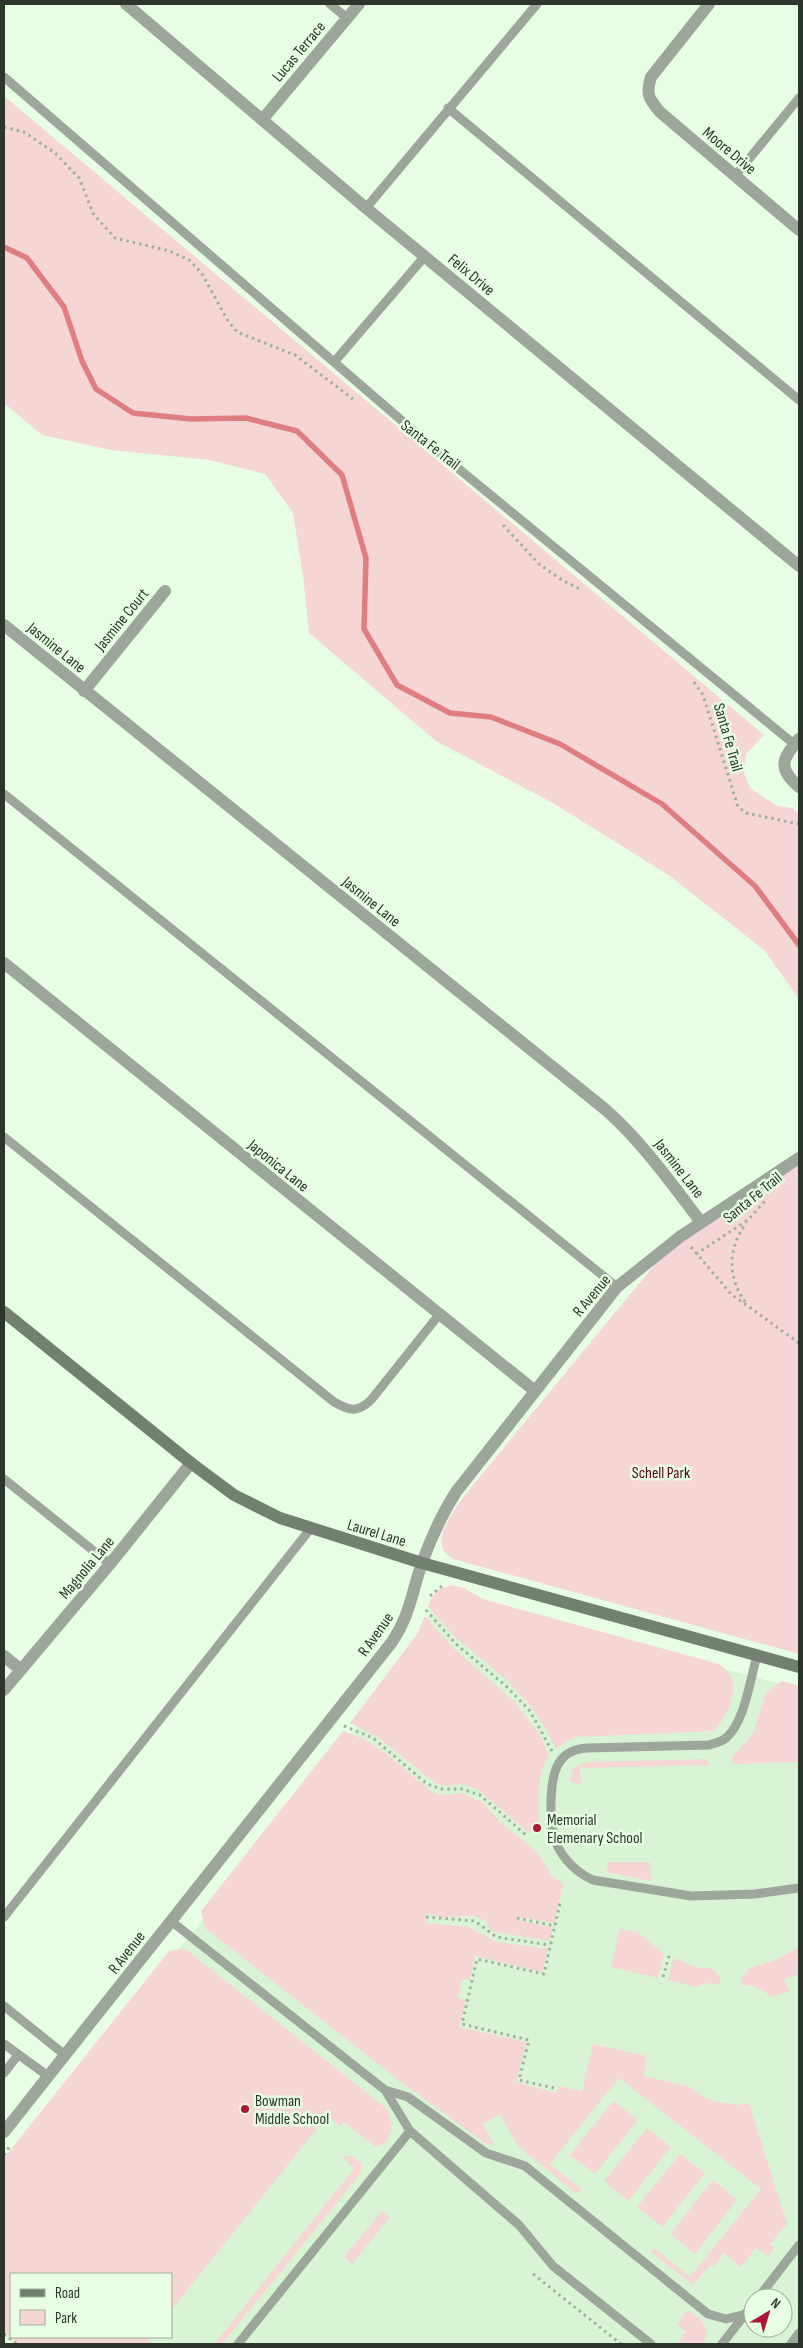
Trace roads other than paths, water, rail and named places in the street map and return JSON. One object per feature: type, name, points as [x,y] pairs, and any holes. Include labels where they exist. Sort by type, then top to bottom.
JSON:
[{"type":"street","name":"Felix Drive","points":[[126,4],[366,208],[799,566]]},
{"type":"street","name":"Lucas Terrace","points":[[262,120],[359,4]]},
{"type":"street","name":"Moore Drive","points":[[709,4],[662,60],[651,77],[647,90],[651,101],[660,112],[799,230]]},
{"type":"street","name":"Jasmine Court","points":[[84,691],[165,591]]},
{"type":"street","name":"Jasmine Lane","points":[[4,625],[606,1110],[624,1126],[656,1162],[701,1222]]},
{"type":"street","points":[[797,742],[784,762],[785,772],[799,788]]},
{"type":"street","name":"Japonica Lane","points":[[4,964],[438,1316],[535,1391]]},
{"type":"street","name":"R Avenue","points":[[4,2132],[392,1642],[409,1612],[422,1563],[444,1511],[456,1492],[617,1287],[681,1236],[799,1158]]},
{"type":"street","name":"Laurel Lane","points":[[4,1312],[191,1463],[234,1494],[256,1507],[311,1528],[422,1563],[799,1667]]},
{"type":"street","name":"Magnolia Lane","points":[[4,1690],[110,1564],[191,1463]]},
{"type":"street","points":[[4,1656],[21,1670]]},
{"type":"lane","points":[[330,4],[347,18]]},
{"type":"lane","points":[[366,208],[537,4]]},
{"type":"lane","points":[[4,77],[444,457],[797,742]]},
{"type":"lane","points":[[735,176],[799,98]]},
{"type":"lane","points":[[448,108],[799,400]]},
{"type":"lane","points":[[335,361],[424,256]]},
{"type":"lane","points":[[4,794],[617,1287]]},
{"type":"lane","points":[[4,1137],[334,1402],[347,1409],[361,1409],[371,1400],[438,1316]]},
{"type":"lane","points":[[4,1479],[110,1564]]},
{"type":"lane","points":[[4,1917],[311,1528]]},
{"type":"lane","points":[[757,1656],[740,1717],[732,1731],[718,1743],[708,1745],[588,1748],[577,1749],[569,1753],[555,1770],[551,1810],[553,1832],[556,1842],[568,1862],[585,1877],[593,1880],[691,1896],[755,1894],[799,1888]]},
{"type":"lane","points":[[172,1921],[385,2090],[410,2130],[519,2224],[553,2266],[651,2344]]},
{"type":"lane","points":[[4,2006],[65,2055]]},
{"type":"lane","points":[[4,2044],[48,2076]]},
{"type":"lane","points":[[4,2072],[18,2055]]},
{"type":"lane","points":[[385,2090],[408,2097],[486,2153],[525,2166],[708,2314],[726,2319],[743,2315]]},
{"type":"lane","points":[[238,2344],[410,2130]]},
{"type":"lane","points":[[766,2288],[799,2245]]},
{"type":"lane","points":[[722,2344],[743,2318]]},
{"type":"lane","points":[[791,2344],[799,2333]]},
{"type":"waterway","points":[[4,247],[27,258],[64,307],[82,361],[96,389],[133,413],[191,419],[246,418],[297,431],[342,475],[366,558],[364,629],[397,685],[450,713],[491,717],[560,744],[662,804],[755,886],[799,945]]},
{"type":"place","name":"Memorial Elemenary School","points":[[537,1828]]},
{"type":"place","name":"Bowman Middle School","points":[[245,2109]]},
{"type":"park label","name":"Schell Park","points":[[661,1472]]}]
